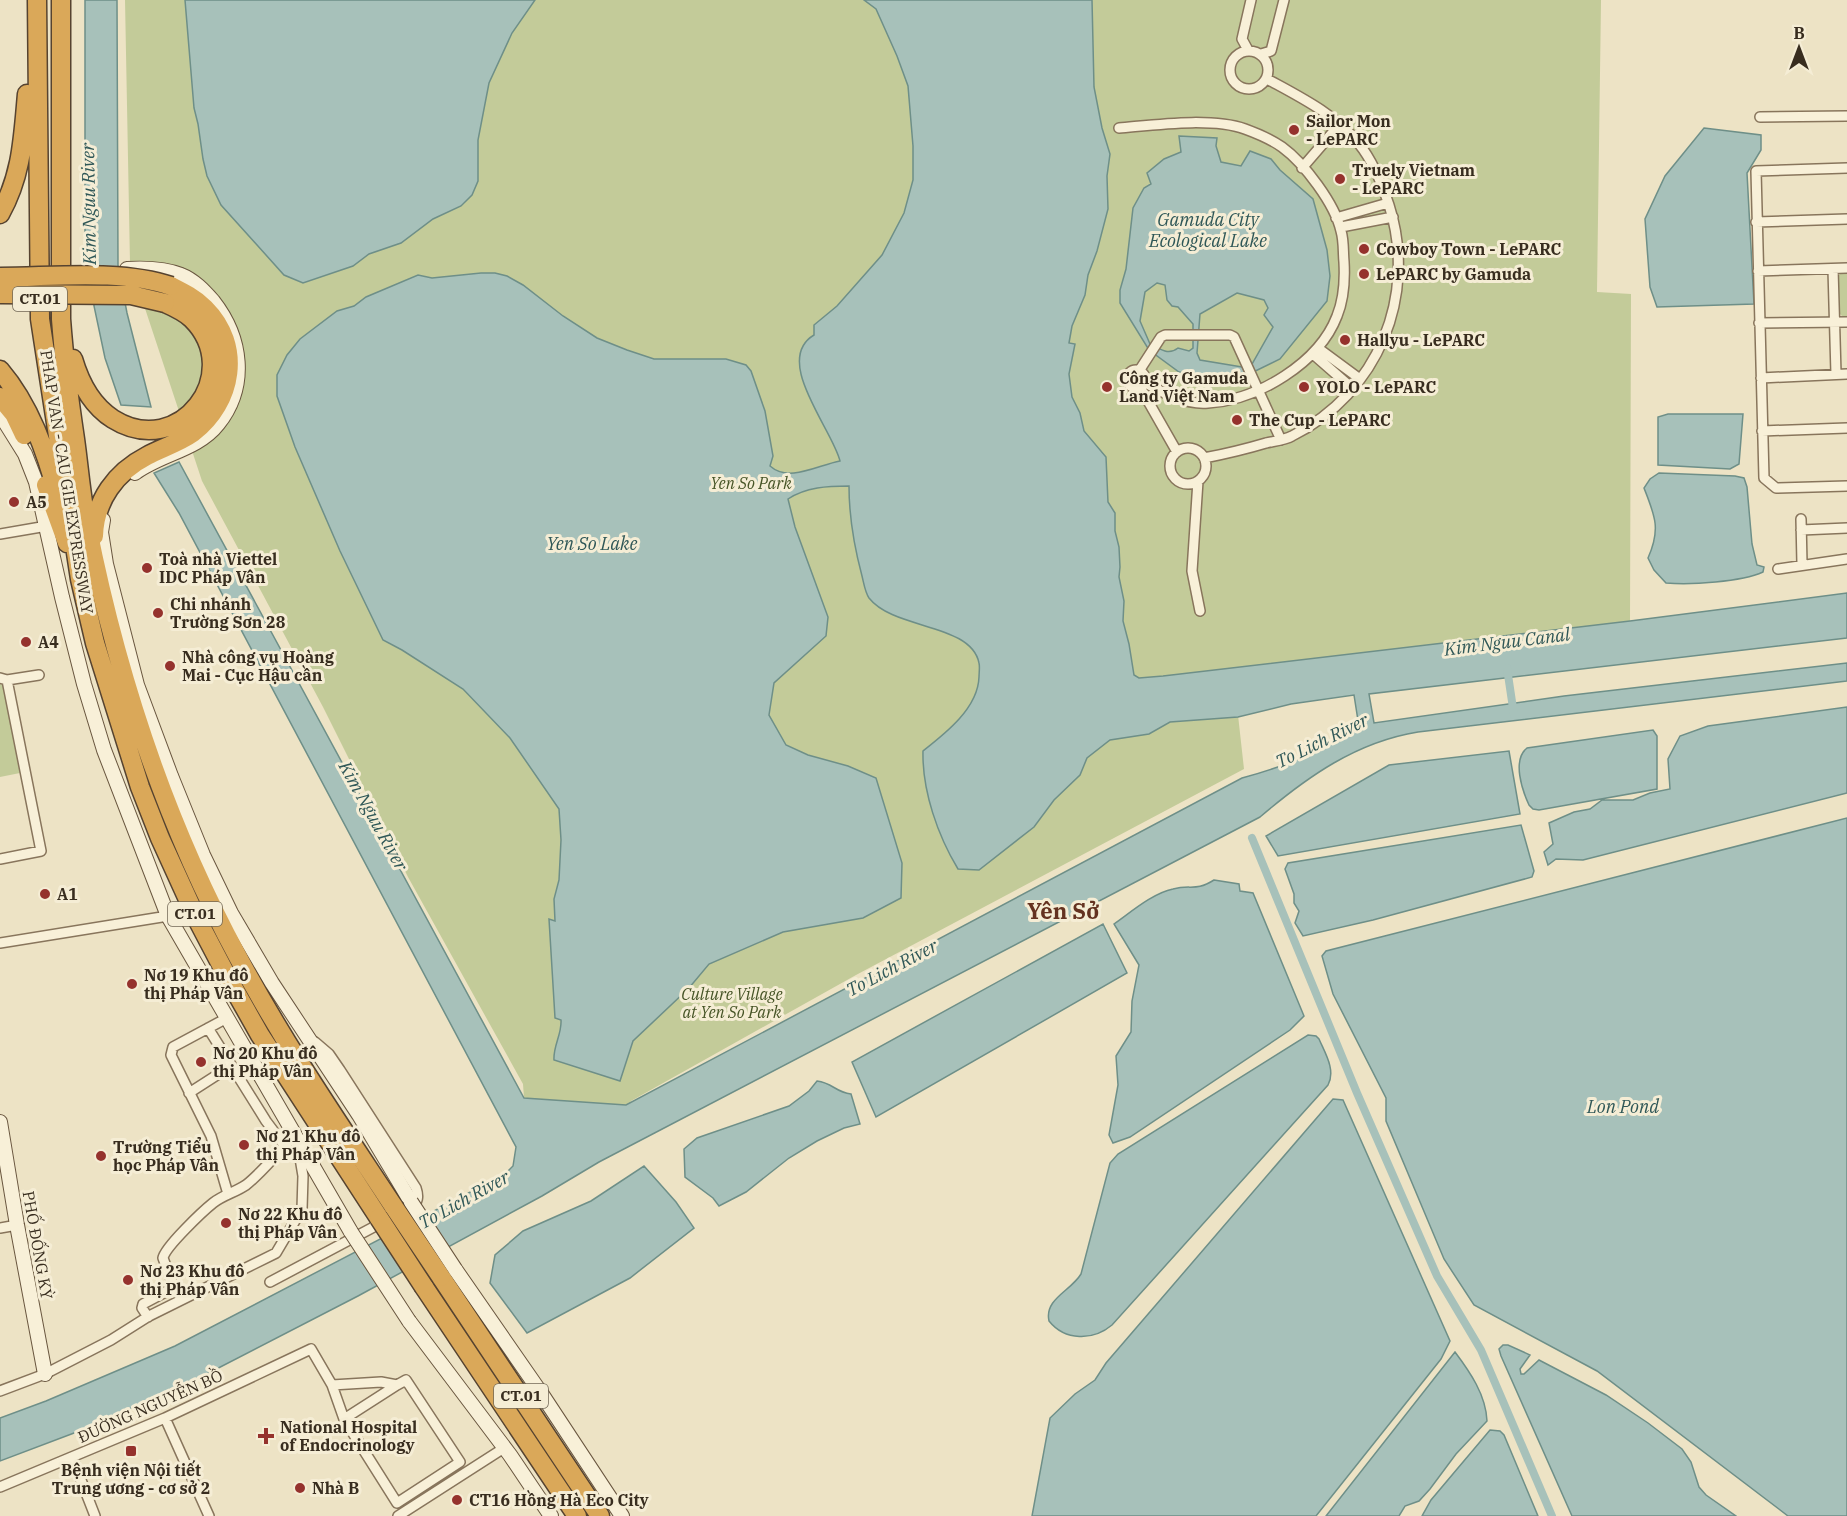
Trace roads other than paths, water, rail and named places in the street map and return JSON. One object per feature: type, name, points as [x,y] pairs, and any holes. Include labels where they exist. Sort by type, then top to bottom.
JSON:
[{"type":"highway","name":"PHAP VAN - CAU GIE EXPRESSWAY","points":[[61,0],[61,319],[63,350],[86,523],[111,632],[140,734],[165,800],[237,956],[275,1023],[403,1205]]},
{"type":"highway","name":"PHAP VAN - CAU GIE EXPRESSWAY","points":[[37,8],[40,319],[80,579],[107,687],[140,787],[160,838],[196,917],[260,1035],[378,1218],[577,1516]]},
{"type":"highway","points":[[0,214],[16,180],[20,164],[37,8]]},
{"type":"highway","points":[[0,277],[129,277],[152,280],[192,319],[208,345],[211,375],[207,391],[192,412],[175,425],[142,430],[128,427],[95,404],[80,380],[71,343],[65,242],[61,204]]},
{"type":"highway","points":[[65,242],[74,267],[81,272],[124,269]]},
{"type":"highway","points":[[0,294],[190,296],[205,308],[225,339],[229,357],[228,376],[224,394],[215,409],[192,433],[126,469],[102,499],[95,522],[97,570]]},
{"type":"highway","points":[[0,370],[17,392],[49,464],[80,579]]},
{"type":"highway","points":[[0,397],[14,414],[32,450],[80,579]]},
{"type":"highway","name":"CT.01","points":[[403,1205],[600,1516]]},
{"type":"street","points":[[1248,50],[1242,39],[1251,0]]},
{"type":"street","points":[[1261,54],[1268,66],[1267,80],[1256,89],[1242,89],[1232,81],[1228,68],[1235,55],[1248,50],[1261,54],[1272,51],[1284,0]]},
{"type":"street","points":[[1204,458],[1290,437],[1317,421],[1342,402],[1379,351],[1396,302],[1399,264],[1393,217],[1382,184],[1360,145],[1332,117],[1267,80]]},
{"type":"street","points":[[1760,117],[1847,116]]},
{"type":"street","points":[[1119,128],[1166,124],[1212,124],[1244,129],[1282,147],[1320,186],[1341,227],[1345,281],[1337,316],[1316,351],[1285,377],[1247,395],[1207,404],[1184,400],[1142,385],[1131,387],[1127,379],[1131,372],[1139,371]]},
{"type":"street","points":[[1303,169],[1342,126]]},
{"type":"street","points":[[1847,168],[1756,171],[1764,478],[1776,488],[1847,486]]},
{"type":"street","points":[[1336,218],[1388,203]]},
{"type":"street","points":[[1341,227],[1393,217]]},
{"type":"street","points":[[1756,222],[1847,219]]},
{"type":"street","points":[[124,269],[155,268],[181,275],[198,285],[226,319],[235,341],[238,363],[237,382],[226,414],[215,428],[200,440],[142,468],[128,479],[110,501],[101,532],[106,564],[138,685],[203,855],[231,913],[272,983],[359,1115],[403,1205]]},
{"type":"street","points":[[1833,268],[1836,374]]},
{"type":"street","points":[[1758,271],[1847,268]]},
{"type":"street","points":[[1759,323],[1847,322]]},
{"type":"street","points":[[1139,371],[1156,344],[1165,335],[1234,337],[1281,440]]},
{"type":"street","points":[[1316,351],[1360,379]]},
{"type":"street","points":[[1316,351],[1353,389]]},
{"type":"street","points":[[1139,371],[1143,374],[1142,385],[1177,452]]},
{"type":"street","points":[[1761,378],[1847,374]]},
{"type":"street","points":[[0,414],[25,454],[36,482],[64,608],[100,739],[168,916],[351,1232],[409,1321],[510,1455],[551,1516]]},
{"type":"street","points":[[1762,431],[1847,428]]},
{"type":"street","points":[[1198,481],[1184,484],[1173,476],[1170,463],[1177,452],[1185,448],[1194,449],[1204,458],[1205,471],[1198,481],[1192,571],[1200,611]]},
{"type":"street","points":[[1801,519],[1802,564]]},
{"type":"street","points":[[0,534],[47,526]]},
{"type":"street","points":[[1801,530],[1847,528]]},
{"type":"street","points":[[1778,569],[1847,559]]},
{"type":"street","points":[[0,858],[41,851],[3,679],[39,675]]},
{"type":"street","points":[[0,943],[168,916]]},
{"type":"street","points":[[227,1017],[173,1047],[171,1058],[211,1136],[228,1194]]},
{"type":"street","points":[[208,1028],[284,1146]]},
{"type":"street","points":[[270,1282],[411,1209],[417,1202],[418,1196],[416,1188],[329,1054],[308,1037]]},
{"type":"street","points":[[189,1093],[231,1066]]},
{"type":"street","name":"PHỐ ĐỐNG KỲ","points":[[0,1122],[45,1374]]},
{"type":"street","points":[[147,1317],[142,1306],[170,1291],[174,1286],[163,1254],[213,1202],[245,1186],[296,1135]]},
{"type":"street","points":[[0,1391],[45,1374],[111,1340],[147,1317],[276,1253],[302,1209],[303,1176],[296,1135]]},
{"type":"street","points":[[0,1228],[17,1225]]},
{"type":"street","points":[[448,1273],[541,1393],[622,1516]]},
{"type":"street","name":"ĐƯỜNG NGUYỄN BỒ","points":[[0,1487],[165,1418],[311,1349],[333,1385]]},
{"type":"street","points":[[344,1419],[405,1380],[460,1462],[412,1494],[397,1503],[344,1419],[333,1385],[381,1382],[397,1385]]},
{"type":"street","points":[[165,1418],[209,1516]]},
{"type":"street","points":[[398,1516],[504,1448]]},
{"type":"street","points":[[72,1457],[95,1516]]},
{"type":"water","name":"Kim Nguu River","points":[[85,0],[117,0],[118,266],[127,313],[151,407],[121,405],[105,358],[94,306],[85,234]]},
{"type":"water","points":[[185,0],[535,0],[512,33],[489,83],[478,140],[478,181],[472,195],[461,206],[433,219],[401,243],[369,254],[353,266],[303,283],[284,275],[221,205],[207,176],[194,108]]},
{"type":"water","name":"Yen So Lake","points":[[864,0],[1092,0],[1094,87],[1110,154],[1107,176],[1108,209],[1088,275],[1085,295],[1072,326],[1069,343],[1075,344],[1069,374],[1072,397],[1080,413],[1084,431],[1106,457],[1108,502],[1115,513],[1115,531],[1119,547],[1119,577],[1124,601],[1123,621],[1134,675],[1139,678],[1163,676],[1847,593],[1847,638],[1369,694],[1374,723],[1564,696],[1847,663],[1847,681],[1418,732],[1374,744],[1333,763],[1314,775],[1260,817],[599,1162],[542,1196],[358,1296],[197,1379],[82,1430],[0,1461],[0,1418],[175,1346],[505,1174],[513,1166],[516,1147],[179,513],[154,473],[179,462],[524,1098],[626,1105],[1242,778],[1303,757],[1332,744],[1359,727],[1354,695],[1291,704],[1238,717],[1170,722],[1149,734],[1110,740],[1087,758],[1080,775],[1054,800],[1034,827],[979,870],[958,869],[938,828],[928,797],[923,751],[951,728],[967,709],[977,688],[979,663],[973,650],[962,640],[896,616],[869,598],[854,543],[849,486],[825,487],[802,492],[788,499],[795,527],[828,617],[826,636],[774,683],[769,715],[786,745],[808,755],[848,766],[876,778],[902,863],[901,898],[863,918],[783,932],[709,964],[689,988],[633,1041],[620,1081],[554,1060],[561,1020],[555,1018],[549,919],[555,921],[554,899],[559,880],[561,840],[559,809],[510,738],[463,689],[383,640],[340,551],[295,447],[277,396],[277,375],[287,355],[300,339],[337,311],[354,306],[366,297],[418,275],[432,278],[495,273],[507,276],[523,285],[563,316],[597,338],[627,350],[654,359],[726,359],[746,365],[751,371],[765,411],[773,456],[770,466],[778,471],[795,473],[840,461],[809,396],[799,361],[803,346],[814,335],[814,325],[837,306],[882,255],[904,213],[913,180],[913,146],[908,86],[876,9]]},
{"type":"water","points":[[1704,128],[1761,135],[1761,150],[1747,173],[1754,304],[1657,307],[1650,287],[1645,219],[1665,176]]},
{"type":"water","name":"Gamuda City Ecological Lake","points":[[1179,136],[1217,138],[1216,146],[1221,162],[1241,166],[1250,151],[1271,159],[1313,199],[1327,250],[1330,276],[1327,301],[1280,359],[1237,380],[1222,382],[1179,372],[1149,350],[1120,303],[1133,208],[1144,188],[1151,184],[1147,173],[1164,159],[1181,152]],"holes":[[[1157,283],[1165,285],[1167,300],[1172,306],[1178,307],[1193,324],[1193,348],[1189,351],[1178,348],[1168,352],[1150,344],[1140,321],[1145,292]],[[1237,293],[1264,300],[1268,308],[1264,315],[1273,327],[1252,364],[1242,367],[1200,360],[1197,353],[1200,314]]]},
{"type":"water","points":[[1668,414],[1743,414],[1739,464],[1730,469],[1658,465],[1658,417]]},
{"type":"water","points":[[1659,473],[1744,478],[1747,487],[1752,544],[1757,565],[1764,567],[1763,572],[1716,582],[1666,583],[1654,570],[1648,558],[1654,539],[1655,523],[1644,488],[1650,479]]},
{"type":"water","points":[[1847,707],[1847,793],[1583,860],[1556,859],[1548,865],[1544,852],[1553,844],[1549,823],[1574,812],[1590,809],[1602,800],[1633,800],[1650,793],[1670,789],[1668,759],[1680,736],[1708,726]]},
{"type":"water","points":[[1653,730],[1657,736],[1657,789],[1539,810],[1529,805],[1521,784],[1519,767],[1522,753],[1527,748]]},
{"type":"water","points":[[1509,751],[1520,814],[1278,856],[1266,836],[1389,765]]},
{"type":"water","name":"Lon Pond","points":[[1847,818],[1847,1516],[1788,1516],[1597,1371],[1474,1305],[1444,1259],[1386,1121],[1386,1098],[1333,994],[1322,956],[1326,951]]},
{"type":"water","points":[[1521,825],[1534,871],[1532,877],[1373,920],[1303,936],[1295,923],[1299,911],[1294,903],[1294,894],[1285,869],[1288,863]]},
{"type":"water","points":[[1214,880],[1239,884],[1240,891],[1253,893],[1304,1016],[1290,1030],[1130,1137],[1113,1143],[1109,1135],[1118,1085],[1116,1056],[1131,1032],[1132,1001],[1139,965],[1114,924],[1158,894],[1179,888],[1202,886]]},
{"type":"water","points":[[1103,924],[1127,973],[876,1117],[852,1062]]},
{"type":"water","points":[[1308,1035],[1319,1039],[1327,1056],[1331,1073],[1328,1085],[1112,1325],[1096,1334],[1079,1337],[1056,1328],[1049,1321],[1050,1307],[1081,1274],[1110,1163],[1118,1154]]},
{"type":"water","points":[[817,1081],[851,1094],[860,1124],[844,1128],[817,1141],[789,1158],[746,1192],[719,1206],[713,1198],[685,1177],[684,1149],[697,1138],[789,1106],[809,1091]]},
{"type":"water","points":[[1333,1099],[1343,1100],[1450,1341],[1441,1359],[1316,1516],[1032,1516],[1050,1418],[1075,1394],[1095,1380],[1106,1363]]},
{"type":"water","points":[[644,1166],[676,1202],[694,1228],[630,1278],[527,1333],[490,1283],[495,1255],[523,1231],[591,1201]]},
{"type":"water","points":[[1503,1345],[1530,1355],[1520,1369],[1521,1374],[1524,1374],[1539,1360],[1606,1395],[1648,1423],[1682,1449],[1691,1462],[1699,1487],[1706,1495],[1736,1516],[1572,1516],[1501,1356],[1499,1349]]},
{"type":"water","points":[[1455,1352],[1480,1393],[1487,1421],[1456,1454],[1419,1501],[1405,1506],[1399,1516],[1326,1516]]},
{"type":"water","points":[[1490,1430],[1500,1431],[1504,1435],[1538,1516],[1422,1516],[1431,1500]]},
{"type":"waterway","points":[[1507,668],[1514,715]]},
{"type":"waterway","points":[[1252,838],[1357,1093],[1437,1276],[1481,1350],[1552,1516]]},
{"type":"place","name":"Sailor Mon - LePARC","points":[[1294,130]]},
{"type":"place","name":"Truely Vietnam - LePARC","points":[[1340,179]]},
{"type":"place","name":"Cowboy Town - LePARC","points":[[1364,249]]},
{"type":"place","name":"LePARC by Gamuda","points":[[1364,274]]},
{"type":"place","name":"Hallyu - LePARC","points":[[1345,340]]},
{"type":"place","name":"Công ty Gamuda Land Việt Nam","points":[[1107,387]]},
{"type":"place","name":"YOLO - LePARC","points":[[1304,387]]},
{"type":"place","name":"The Cup - LePARC","points":[[1237,420]]},
{"type":"place","name":"A5","points":[[14,502]]},
{"type":"place","name":"Toà nhà Viettel IDC Pháp Vân","points":[[147,568]]},
{"type":"place","name":"Chi nhánh Trường Sơn 28","points":[[158,613]]},
{"type":"place","name":"A4","points":[[26,642]]},
{"type":"place","name":"Nhà công vụ Hoàng Mai - Cục Hậu cần","points":[[170,666]]},
{"type":"place","name":"A1","points":[[45,894]]},
{"type":"place","name":"Nơ 19 Khu đô thị Pháp Vân","points":[[132,984]]},
{"type":"place","name":"Nơ 20 Khu đô thị Pháp Vân","points":[[201,1062]]},
{"type":"place","name":"Nơ 21 Khu đô thị Pháp Vân","points":[[244,1145]]},
{"type":"place","name":"Trường Tiểu học Pháp Vân","points":[[101,1156]]},
{"type":"place","name":"Nơ 22 Khu đô thị Pháp Vân","points":[[226,1223]]},
{"type":"place","name":"Nơ 23 Khu đô thị Pháp Vân","points":[[128,1280]]},
{"type":"place","name":"National Hospital of Endocrinology","points":[[266,1436]]},
{"type":"place","name":"Bệnh viện Nội tiết Trung ương - cơ sở 2","points":[[131,1451]]},
{"type":"place","name":"Nhà B","points":[[300,1488]]},
{"type":"place","name":"CT16 Hồng Hà Eco City","points":[[457,1500]]},
{"type":"district","name":"Yên Sở","points":[[1063,911]]},
{"type":"park label","name":"Yen So Park","points":[[751,483]]},
{"type":"park label","name":"Culture Village at Yen So Park","points":[[732,1003]]},
{"type":"water label","name":"Kim Nguu Canal","points":[[1507,642]]},
{"type":"water label","name":"To Lich River","points":[[1322,741]]},
{"type":"water label","name":"To Lich River","points":[[892,968]]},
{"type":"water label","name":"To Lich River","points":[[464,1200]]}]
